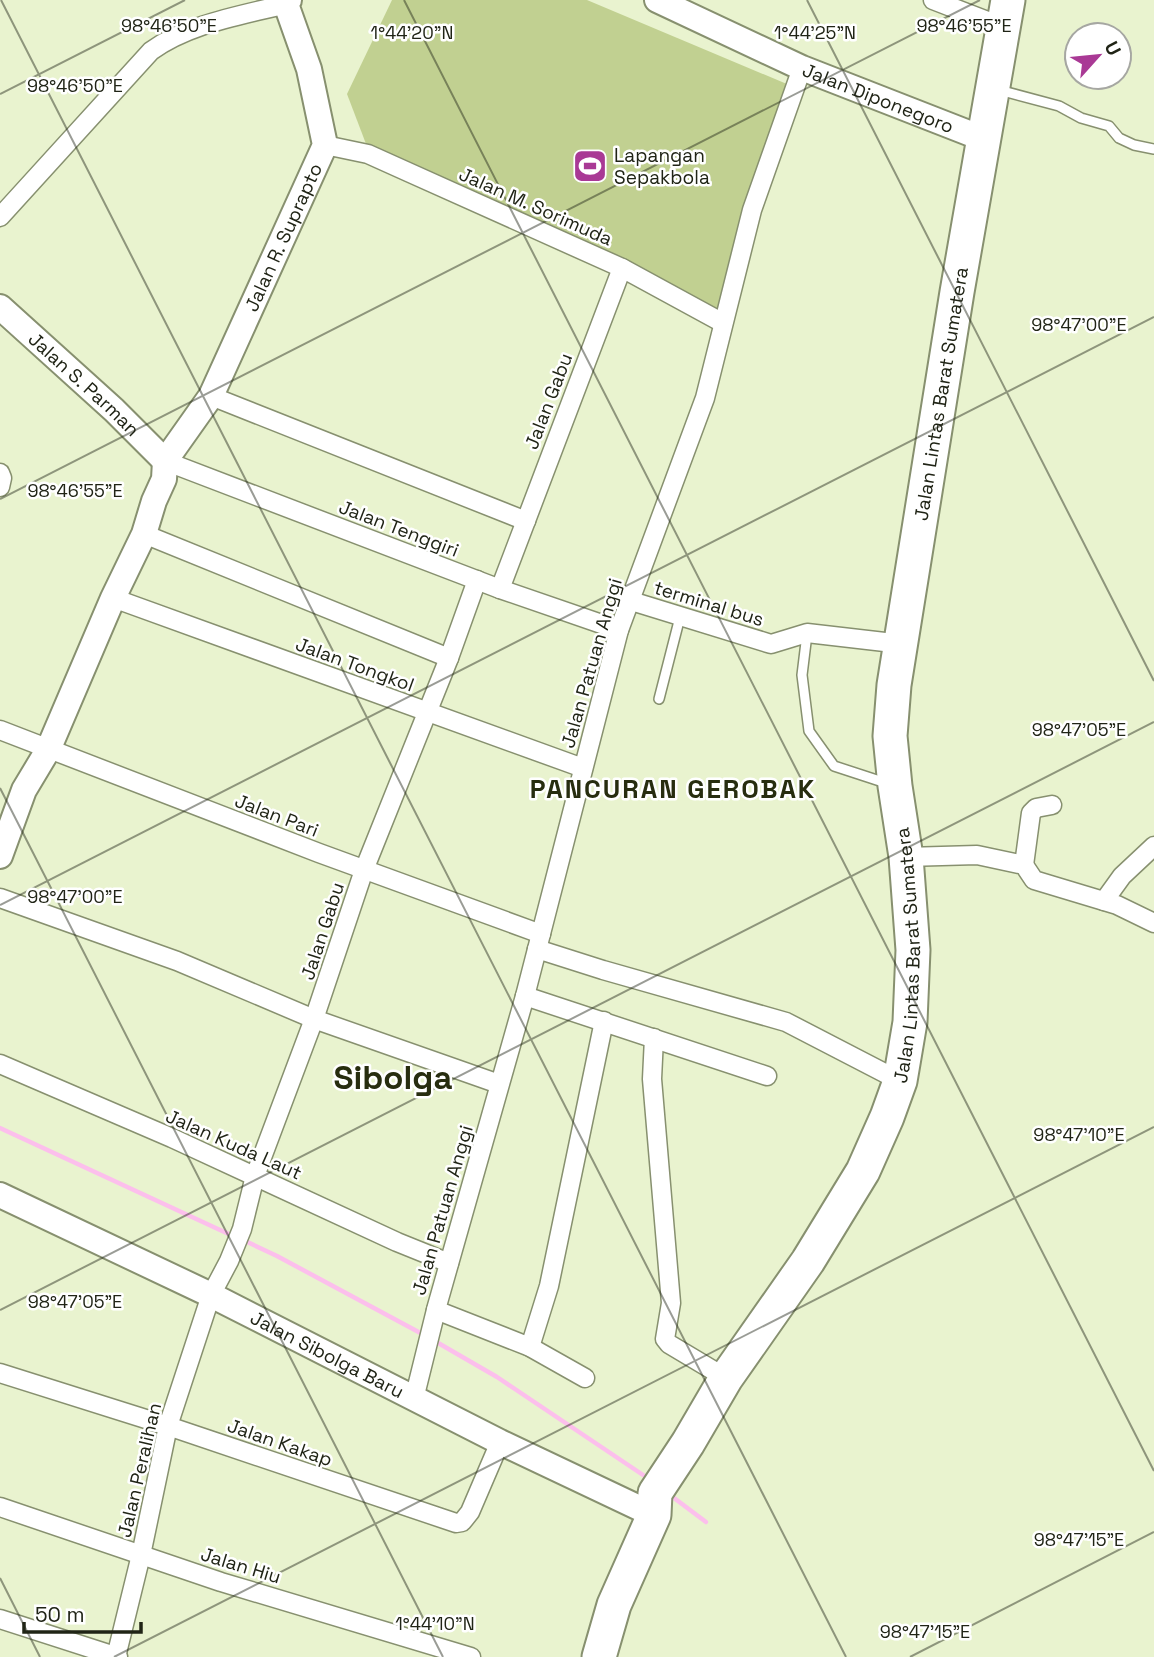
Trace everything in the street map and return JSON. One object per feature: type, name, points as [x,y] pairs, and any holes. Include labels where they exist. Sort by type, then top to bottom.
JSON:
[{"type":"highway","name":"Jalan Lintas Barat Sumatera","points":[[599,1657],[614,1605],[658,1494],[726,1378],[808,1261],[863,1171],[900,1081],[910,1022],[913,950],[906,858],[890,736],[894,685],[957,292],[1006,13]]},
{"type":"street","name":"Jalan Diponegoro","points":[[657,0],[802,68],[984,139]]},
{"type":"street","points":[[933,0],[1006,13]]},
{"type":"street","points":[[0,217],[151,51],[170,37],[287,2]]},
{"type":"street","name":"Jalan R. Suprapto","points":[[165,461],[211,396],[325,145],[309,69],[287,2]]},
{"type":"street","name":"Jalan Patuan Anggi","points":[[414,1399],[436,1310],[539,941],[619,630],[705,398],[752,211],[802,68]]},
{"type":"street","name":"Jalan M. Sorimuda","points":[[325,145],[368,155],[622,268],[723,323]]},
{"type":"street","name":"Jalan Gabu","points":[[500,589],[622,268]]},
{"type":"street","name":"Jalan S. Parman","points":[[0,307],[114,410],[165,461]]},
{"type":"street","points":[[211,396],[526,522]]},
{"type":"street","points":[[0,856],[24,790],[48,750],[113,598],[144,534],[164,479],[165,461]]},
{"type":"street","name":"Jalan Tenggiri","points":[[165,461],[500,589],[619,630]]},
{"type":"street","points":[[0,473],[0,487]]},
{"type":"street","points":[[144,534],[449,658]]},
{"type":"street","name":"Jalan Gabu","points":[[211,1295],[242,1229],[255,1176],[314,1019],[364,870],[449,658],[477,580]]},
{"type":"street","name":"Jalan Tongkol","points":[[113,598],[583,768]]},
{"type":"street","name":"terminal bus","points":[[628,600],[771,644],[807,634],[902,643]]},
{"type":"street","name":"Jalan Pari","points":[[0,730],[364,870],[603,970],[786,1021],[900,1081]]},
{"type":"street","points":[[1052,805],[1036,808],[1031,813],[1024,865],[1034,880],[1104,901],[1154,923]]},
{"type":"street","points":[[1104,901],[1122,876],[1154,846]]},
{"type":"street","points":[[906,858],[978,855],[1024,865]]},
{"type":"street","points":[[0,898],[177,961],[314,1019],[499,1084]]},
{"type":"street","points":[[524,996],[767,1076]]},
{"type":"street","points":[[530,1347],[549,1286],[604,1021]]},
{"type":"street","points":[[654,1038],[652,1079],[671,1303],[665,1339],[668,1344],[726,1378]]},
{"type":"street","name":"Jalan Kuda Laut","points":[[0,1064],[449,1263]]},
{"type":"street","name":"Jalan Sibolga Baru","points":[[0,1195],[211,1295],[500,1442],[658,1494]]},
{"type":"street","name":"Jalan Peralihan","points":[[117,1657],[168,1426],[211,1295]]},
{"type":"street","points":[[436,1310],[530,1347],[585,1378]]},
{"type":"street","name":"Jalan Kakap","points":[[0,1373],[168,1426],[456,1523],[462,1521],[470,1512],[500,1442]]},
{"type":"street","name":"Jalan Hiu","points":[[0,1507],[221,1582],[450,1654],[471,1657]]},
{"type":"street","points":[[0,1619],[117,1657]]},
{"type":"lane","points":[[994,89],[1059,106],[1081,118],[1109,126],[1119,138],[1134,145],[1154,149]]},
{"type":"lane","points":[[659,699],[680,617]]},
{"type":"lane","points":[[807,634],[802,675],[809,732],[834,766],[895,786]]},
{"type":"green space","name":"Lapangan Sepakbola","points":[[392,0],[587,0],[794,87],[723,323],[371,157],[347,94]]},
{"type":"waterway","points":[[0,1128],[233,1236]]},
{"type":"waterway","points":[[241,1239],[426,1336]]},
{"type":"waterway","points":[[433,1340],[497,1377],[649,1479]]},
{"type":"waterway","points":[[670,1495],[706,1522]]},
{"type":"place","name":"Lapangan Sepakbola","points":[[590,166]]},
{"type":"district","name":"PANCURAN GEROBAK","points":[[673,789]]},
{"type":"district","name":"Sibolga","points":[[393,1077]]}]
